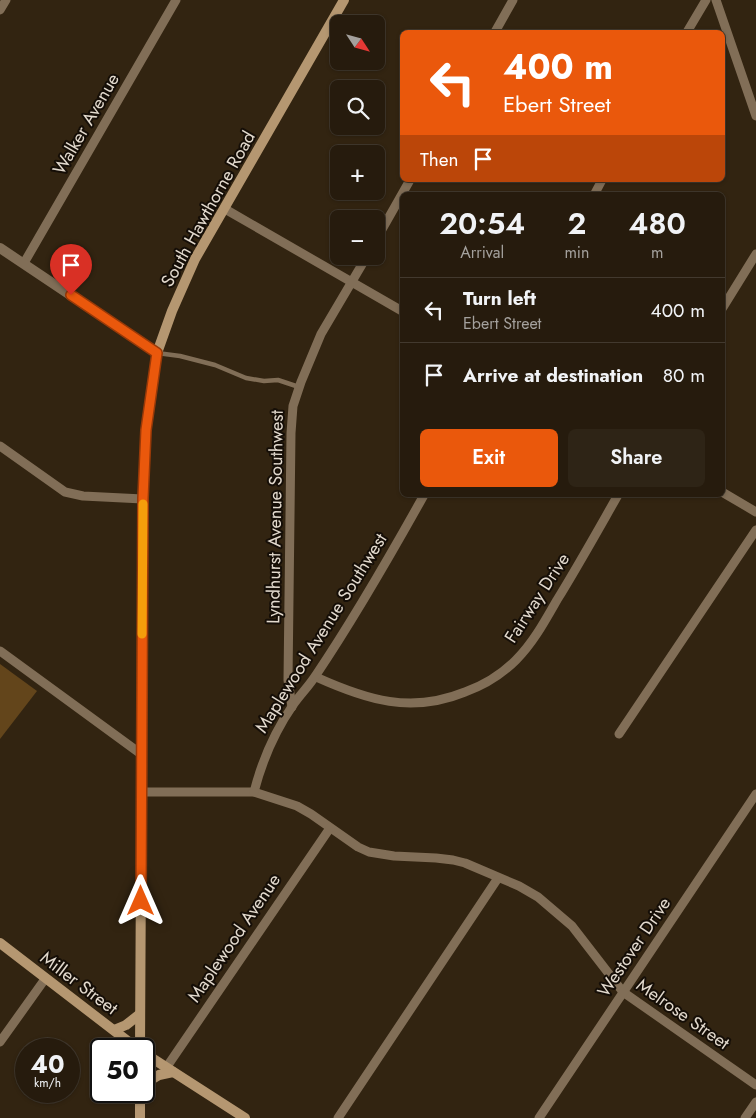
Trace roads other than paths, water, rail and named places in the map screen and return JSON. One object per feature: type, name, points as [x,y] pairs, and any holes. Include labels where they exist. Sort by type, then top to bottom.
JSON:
[{"type":"main road","name":"South Hawthorne Road","points":[[139,1038],[143,498],[146,430],[157,353],[172,311],[196,259],[344,0]]},
{"type":"main road","name":"Miller Street","points":[[0,943],[125,1038]]},
{"type":"main road","points":[[114,1030],[126,1026],[140,1014]]},
{"type":"main road","points":[[155,1060],[245,1118]]},
{"type":"main road","points":[[155,1077],[169,1070]]},
{"type":"main road","points":[[140,1103],[140,1118]]},
{"type":"street","points":[[0,10],[6,0]]},
{"type":"street","name":"Walker Avenue","points":[[24,263],[176,0]]},
{"type":"street","points":[[496,30],[514,0]]},
{"type":"street","points":[[688,30],[706,0]]},
{"type":"street","points":[[716,0],[756,116]]},
{"type":"street","points":[[385,224],[400,198]]},
{"type":"street","points":[[225,209],[400,309]]},
{"type":"street","points":[[0,248],[157,353]]},
{"type":"street","points":[[725,304],[756,254]]},
{"type":"street","name":"Lyndhurst Avenue Southwest","points":[[292,707],[288,680],[291,433],[293,406],[299,386],[321,334],[362,265]]},
{"type":"street","points":[[0,446],[65,492],[83,496],[143,498]]},
{"type":"street","points":[[725,494],[756,512]]},
{"type":"street","name":"Maplewood Avenue Southwest","points":[[254,792],[267,752],[292,707],[316,676],[388,559],[423,497]]},
{"type":"street","name":"Fairway Drive","points":[[316,676],[347,691],[371,698],[408,703],[432,702],[450,698],[493,679],[506,670],[529,645],[578,566],[617,497]]},
{"type":"street","points":[[619,734],[756,530]]},
{"type":"street","points":[[0,651],[141,754]]},
{"type":"street","name":"Melrose Street","points":[[142,792],[254,792],[296,806],[311,814],[358,847],[369,852],[394,856],[453,860],[538,897],[572,926],[623,992],[756,1085]]},
{"type":"street","name":"Westover Drive","points":[[539,1118],[756,794]]},
{"type":"street","name":"Maplewood Avenue","points":[[169,1070],[330,828]]},
{"type":"street","points":[[338,1118],[498,878]]},
{"type":"street","points":[[0,1042],[45,979]]},
{"type":"street","points":[[745,1118],[756,1102]]},
{"type":"lane","points":[[157,353],[215,364],[246,378],[264,381],[278,380],[299,386]]}]
